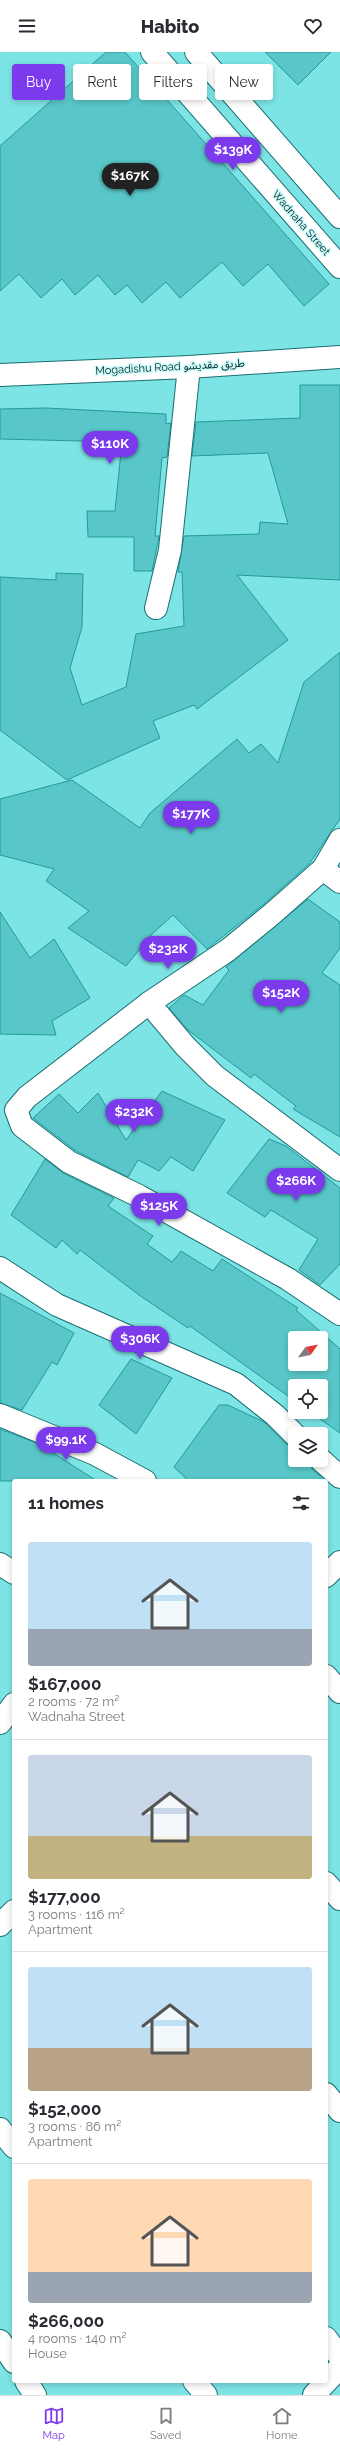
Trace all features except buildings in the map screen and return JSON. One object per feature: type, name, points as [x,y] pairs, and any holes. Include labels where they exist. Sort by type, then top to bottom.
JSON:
[{"type":"main road","name":"Wadnaha Street","points":[[152,52],[340,267]]},
{"type":"main road","points":[[196,52],[340,217]]},
{"type":"main road","name":"Mogadishu Road طريق مقديشو","points":[[0,375],[189,367],[340,357]]},
{"type":"main road","points":[[156,608],[170,550],[189,367]]},
{"type":"main road","points":[[340,840],[322,869],[228,950],[149,1003],[27,1097],[16,1110],[22,1126],[69,1162],[139,1196],[281,1275],[340,1314]]},
{"type":"main road","points":[[322,869],[340,882]]},
{"type":"main road","points":[[149,1003],[186,1046],[215,1076],[340,1170]]},
{"type":"main road","points":[[0,1268],[57,1305],[236,1384],[288,1428]]},
{"type":"main road","points":[[0,1415],[95,1454],[141,1479]]},
{"type":"main road","points":[[328,1466],[340,1477]]},
{"type":"main road","points":[[328,1574],[340,1562]]},
{"type":"main road","points":[[0,1564],[12,1572]]},
{"type":"main road","points":[[328,1678],[340,1692]]},
{"type":"main road","points":[[0,1723],[12,1707]]},
{"type":"main road","points":[[328,1885],[340,1899]]},
{"type":"main road","points":[[0,1925],[12,1913]]},
{"type":"main road","points":[[328,2096],[340,2111]]},
{"type":"main road","points":[[0,2129],[12,2144]]},
{"type":"main road","points":[[0,2341],[12,2359]]},
{"type":"main road","points":[[328,2341],[340,2357]]},
{"type":"main road","points":[[328,2380],[340,2367]]},
{"type":"main road","points":[[27,2383],[35,2395]]},
{"type":"main road","points":[[196,2383],[206,2395]]},
{"type":"main road","points":[[314,2395],[325,2383]]}]
